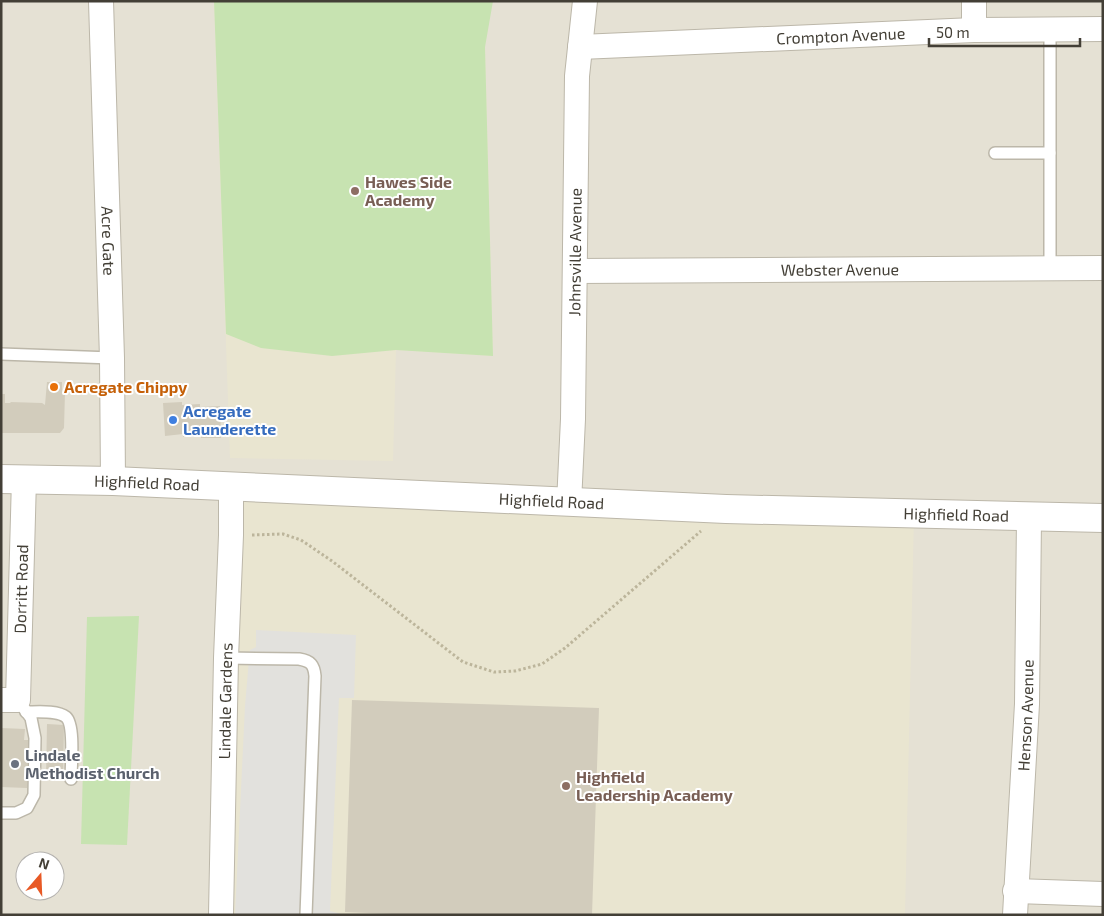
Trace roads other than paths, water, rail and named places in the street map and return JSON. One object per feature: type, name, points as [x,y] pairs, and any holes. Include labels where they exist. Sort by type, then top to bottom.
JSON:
[{"type":"street","name":"Acre Gate","points":[[101,1],[112,358],[113,481]]},
{"type":"street","name":"Johnsville Avenue","points":[[569,503],[576,271],[577,76],[585,1]]},
{"type":"street","points":[[974,1],[974,30]]},
{"type":"street","name":"Crompton Avenue","points":[[580,47],[974,30],[1103,29]]},
{"type":"street","name":"Webster Avenue","points":[[576,271],[1103,268]]},
{"type":"street","name":"Highfield Road","points":[[13,479],[113,481],[726,509],[1103,518]]},
{"type":"street","name":"Dorritt Road","points":[[13,479],[15,704]]},
{"type":"street","name":"Lindale Gardens","points":[[221,915],[231,487]]},
{"type":"street","name":"Henson Avenue","points":[[1015,915],[1027,704],[1029,517]]},
{"type":"street","points":[[1015,892],[1103,894]]},
{"type":"lane","points":[[1050,30],[1050,268]]},
{"type":"lane","points":[[995,153],[1050,153]]},
{"type":"lane","points":[[1,354],[112,358]]},
{"type":"lane","points":[[226,658],[299,659],[307,660],[314,666],[306,915]]},
{"type":"lane","points":[[15,704],[57,713],[65,717],[71,725],[71,780]]},
{"type":"lane","points":[[1,813],[16,813],[27,808],[34,795],[36,738],[31,718],[15,704]]},
{"type":"place","name":"Hawes Side Academy","points":[[355,191]]},
{"type":"place","name":"Acregate Chippy","points":[[54,387]]},
{"type":"place","name":"Acregate Launderette","points":[[173,420]]},
{"type":"place","name":"Lindale Methodist Church","points":[[15,764]]},
{"type":"place","name":"Highfield Leadership Academy","points":[[566,786]]}]
